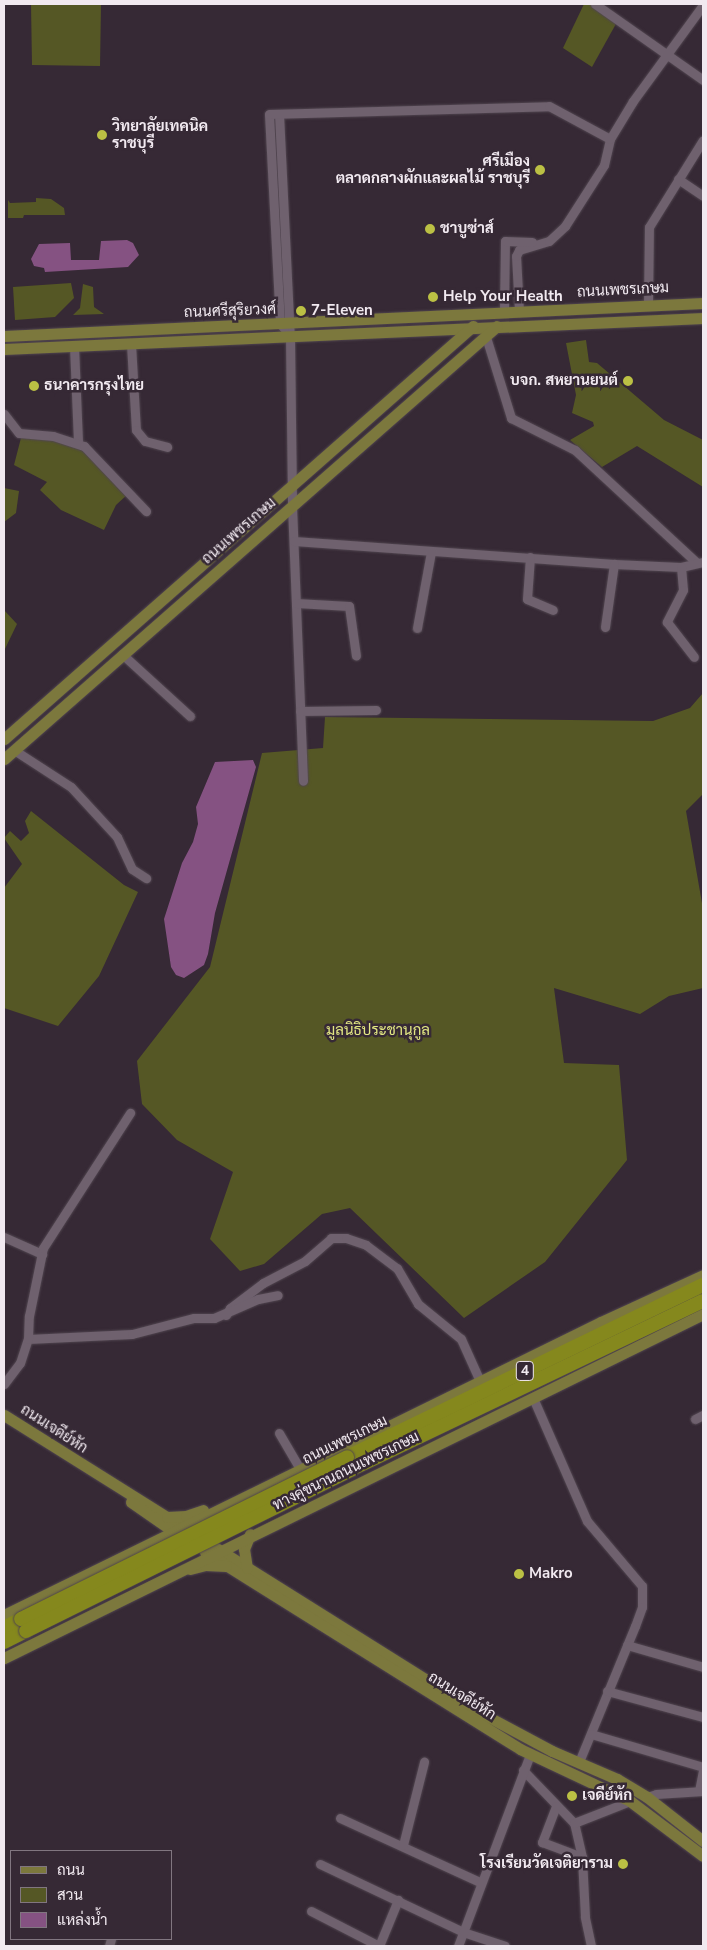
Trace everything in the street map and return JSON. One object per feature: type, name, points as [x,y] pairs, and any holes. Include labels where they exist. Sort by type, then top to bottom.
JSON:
[{"type":"highway","name":"ถนนเพชรเกษม","points":[[4,1642],[24,1625],[703,1285]]},
{"type":"highway","name":"ถนนเพชรเกษม","points":[[350,1463],[703,1301]]},
{"type":"highway","name":"ถนนเพชรเกษม","points":[[4,1628],[24,1625]]},
{"type":"main road","name":"ถนนเพชรเกษม","points":[[4,759],[486,337],[503,319],[504,312],[703,303]]},
{"type":"main road","name":"ถนนเพชรเกษม","points":[[4,739],[488,312]]},
{"type":"main road","name":"ถนนศรีสุริยวงศ์","points":[[4,336],[504,312]]},
{"type":"main road","name":"ถนนเพชรเกษม","points":[[495,328],[703,318]]},
{"type":"main road","name":"ถนนศรีสุริยวงศ์","points":[[4,349],[495,328]]},
{"type":"main road","name":"ทางคู่ขนานถนนเพชรเกษม","points":[[4,1615],[480,1381],[703,1275]]},
{"type":"main road","name":"ทางคู่ขนานถนนเพชรเกษม","points":[[4,1658],[213,1552],[703,1314]]},
{"type":"main road","name":"ถนนเจดีย์หัก","points":[[4,1415],[166,1516],[178,1530]]},
{"type":"main road","name":"ถนนเจดีย์หัก","points":[[88,1469],[154,1519],[178,1530]]},
{"type":"main road","points":[[166,1516],[216,1510]]},
{"type":"main road","points":[[147,1544],[155,1532],[154,1519]]},
{"type":"main road","points":[[178,1530],[213,1552]]},
{"type":"main road","points":[[247,1568],[244,1550],[250,1534]]},
{"type":"main road","name":"ถนนเจดีย์หัก","points":[[213,1552],[227,1566],[530,1754],[630,1801],[703,1856]]},
{"type":"main road","name":"ถนนเจดีย์หัก","points":[[213,1552],[247,1568],[468,1706],[647,1797],[703,1841]]},
{"type":"main road","points":[[176,1571],[205,1565],[227,1566]]},
{"type":"street","points":[[595,4],[703,80]]},
{"type":"street","points":[[519,311],[516,256],[523,246],[537,244],[556,236],[576,212],[604,165],[610,139],[666,54],[703,5]]},
{"type":"street","points":[[303,781],[292,506],[290,336],[285,324],[274,114],[550,106],[610,139]]},
{"type":"street","points":[[648,305],[647,233],[703,140]]},
{"type":"street","points":[[678,179],[703,196]]},
{"type":"street","points":[[504,312],[505,241],[537,244]]},
{"type":"street","points":[[486,337],[510,418],[575,450],[700,562]]},
{"type":"street","points":[[131,344],[136,430],[145,441],[167,447]]},
{"type":"street","points":[[74,346],[78,442]]},
{"type":"street","points":[[4,414],[19,433],[78,442],[146,511]]},
{"type":"street","points":[[294,541],[614,564],[680,567],[700,562]]},
{"type":"street","points":[[417,628],[431,552]]},
{"type":"street","points":[[530,557],[527,600],[553,610]]},
{"type":"street","points":[[605,627],[614,564]]},
{"type":"street","points":[[680,567],[683,590],[667,622],[694,657]]},
{"type":"street","points":[[296,603],[349,606],[356,656]]},
{"type":"street","points":[[122,654],[190,716]]},
{"type":"street","points":[[300,711],[376,710]]},
{"type":"street","points":[[14,750],[71,787],[117,837],[132,869],[146,878]]},
{"type":"street","points":[[4,1384],[20,1363],[28,1339],[29,1316],[42,1254],[130,1113]]},
{"type":"street","points":[[4,1237],[42,1254]]},
{"type":"street","points":[[226,1315],[230,1308],[256,1288],[305,1260],[331,1238],[346,1238],[366,1245],[397,1268],[418,1304],[461,1339],[480,1381]]},
{"type":"street","points":[[28,1339],[132,1334],[194,1318],[226,1315],[258,1299],[278,1295]]},
{"type":"street","points":[[533,1398],[587,1521],[642,1586],[642,1607],[606,1691],[579,1762]]},
{"type":"street","points":[[279,1434],[300,1469]]},
{"type":"street","points":[[627,1644],[703,1667]]},
{"type":"street","points":[[606,1691],[703,1717]]},
{"type":"street","points":[[591,1734],[703,1769],[701,1791],[656,1794],[647,1797]]},
{"type":"street","points":[[458,1946],[480,1882],[530,1754]]},
{"type":"street","points":[[403,1845],[424,1762]]},
{"type":"street","points":[[523,1770],[574,1823],[582,1857],[585,1917],[591,1946]]},
{"type":"street","points":[[574,1823],[630,1801]]},
{"type":"street","points":[[556,1806],[542,1842],[582,1857]]},
{"type":"street","points":[[340,1818],[403,1845],[480,1882]]},
{"type":"street","points":[[320,1864],[463,1932],[505,1946]]},
{"type":"street","points":[[311,1910],[379,1946],[398,1900]]},
{"type":"green space","points":[[31,4],[101,4],[100,66],[32,65]]},
{"type":"green space","points":[[584,4],[591,4],[617,22],[592,67],[563,48]]},
{"type":"green space","points":[[36,198],[51,199],[64,208],[65,215],[24,215],[23,218],[8,218],[8,200],[10,203],[36,202]]},
{"type":"green space","points":[[71,283],[74,298],[55,317],[15,320],[13,287]]},
{"type":"green space","points":[[83,284],[93,287],[94,307],[104,314],[73,315],[80,308]]},
{"type":"green space","points":[[586,340],[589,362],[597,363],[664,420],[703,440],[703,487],[637,446],[602,467],[570,440],[594,426],[593,422],[572,413],[576,395],[566,343]]},
{"type":"green space","points":[[22,434],[78,442],[128,494],[116,505],[104,530],[61,510],[40,490],[47,482],[14,465]]},
{"type":"green space","points":[[4,488],[19,491],[16,513],[4,522]]},
{"type":"green space","points":[[4,610],[17,624],[4,651]]},
{"type":"green space","name":"มูลนิธิประชานุกูล","points":[[703,693],[703,794],[686,811],[703,909],[703,988],[669,996],[640,1014],[554,988],[564,1063],[619,1065],[627,1160],[545,1262],[464,1318],[350,1208],[322,1214],[264,1264],[240,1271],[210,1239],[233,1172],[177,1140],[142,1104],[137,1061],[210,967],[262,753],[323,748],[325,717],[653,721],[690,708]]},
{"type":"green space","points":[[31,811],[124,885],[138,892],[99,976],[58,1026],[4,1008],[4,888],[22,864],[4,838],[10,831],[21,841],[29,833],[25,821]]},
{"type":"water","points":[[127,240],[133,243],[139,255],[128,267],[45,272],[44,268],[34,266],[31,259],[39,244],[70,243],[71,260],[99,260],[101,241]]},
{"type":"water","points":[[253,760],[256,767],[215,913],[208,954],[204,965],[184,978],[176,975],[171,967],[164,919],[182,863],[193,842],[198,824],[196,807],[215,762]]},
{"type":"place","name":"วิทยาลัยเทคนิค ราชบุรี","points":[[102,135]]},
{"type":"place","name":"ศรีเมือง ตลาดกลางผักและผลไม้ ราชบุรี","points":[[540,170]]},
{"type":"place","name":"ชาบูซ่าส์","points":[[430,229]]},
{"type":"place","name":"Help Your Health","points":[[433,297]]},
{"type":"place","name":"7-Eleven","points":[[301,311]]},
{"type":"place","name":"บจก. สหยานยนต์","points":[[628,381]]},
{"type":"place","name":"ธนาคารกรุงไทย","points":[[34,386]]},
{"type":"place","name":"Makro","points":[[519,1574]]},
{"type":"place","name":"เจดีย์หัก","points":[[572,1796]]},
{"type":"place","name":"โรงเรียนวัดเจติยาราม","points":[[623,1864]]}]
